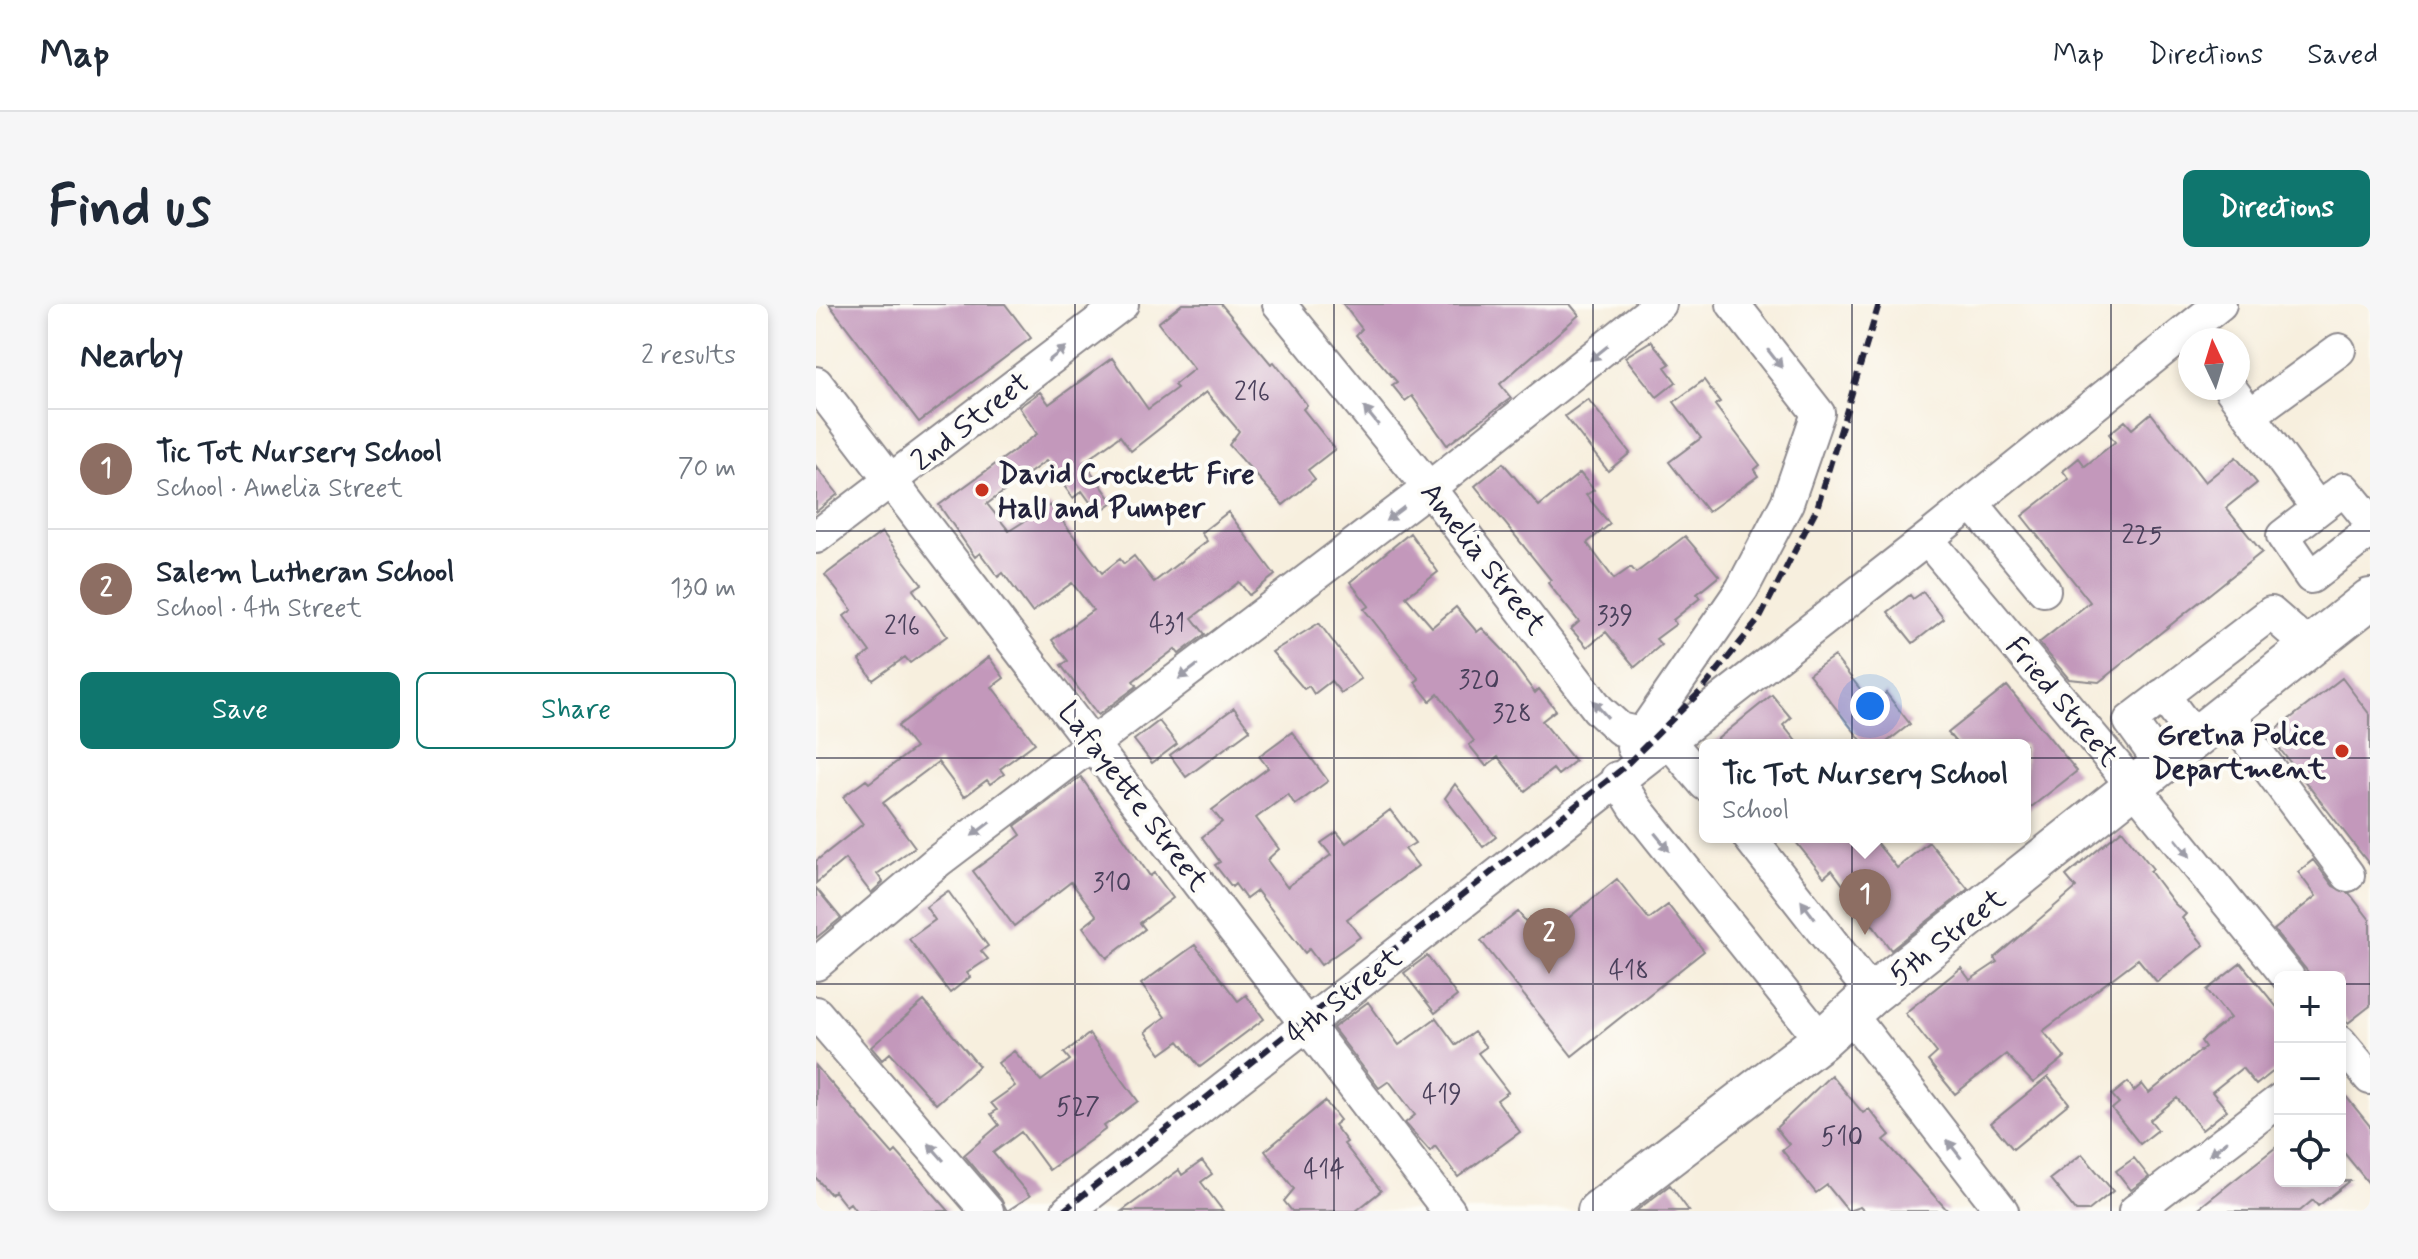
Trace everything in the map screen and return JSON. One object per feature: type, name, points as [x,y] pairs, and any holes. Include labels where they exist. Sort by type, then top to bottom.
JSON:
[{"type":"main road","name":"5th Street","points":[[1598,1211],[1848,1016],[2370,599]]},
{"type":"street","name":"2nd Street","points":[[816,537],[1122,304]]},
{"type":"street","name":"Amelia Street","points":[[1279,304],[1429,488],[1598,709],[1620,729],[1654,736],[1699,778]]},
{"type":"street","points":[[816,964],[938,861],[1429,488],[1660,304]]},
{"type":"street","points":[[1654,736],[1742,589],[1787,503],[1818,413],[1733,304]]},
{"type":"street","name":"4th Street","points":[[2197,328],[2220,304]]},
{"type":"street","name":"4th Street","points":[[1068,1211],[1617,778],[1654,736],[1927,539],[2178,344]]},
{"type":"street","points":[[2250,415],[2339,350]]},
{"type":"street","name":"Lafayette Street","points":[[816,383],[1449,1211]]},
{"type":"street","points":[[2239,400],[2318,509]]},
{"type":"street","points":[[2370,521],[2344,489],[2283,536],[2311,577],[2370,531]]},
{"type":"street","points":[[1972,503],[2044,590]]},
{"type":"street","name":"Fried Street","points":[[1927,539],[2148,776],[2284,971]]},
{"type":"street","points":[[2148,776],[2130,721],[2271,613],[2310,647]]},
{"type":"street","points":[[2163,695],[2195,738]]},
{"type":"street","points":[[2227,712],[2348,875]]},
{"type":"street","points":[[1617,778],[1635,807],[1848,1016],[2002,1211]]},
{"type":"street","points":[[1752,843],[1848,1016]]},
{"type":"street","points":[[816,1013],[987,1211]]},
{"type":"street","points":[[2349,1044],[2370,1078]]},
{"type":"street","points":[[2135,1211],[2274,1105]]},
{"type":"building","points":[[829,304],[1005,304],[1031,338],[919,422]]},
{"type":"building","points":[[1182,304],[1221,304],[1271,364],[1274,362],[1307,405],[1303,409],[1335,449],[1308,470],[1315,479],[1283,505],[1229,445],[1239,431],[1206,392],[1131,451],[1120,436],[1084,462],[1113,502],[1098,513],[1082,491],[1073,498],[1046,461],[987,504],[1009,531],[1050,505],[1102,573],[1120,559],[1124,564],[1134,556],[1154,582],[1207,541],[1201,533],[1228,512],[1275,575],[1249,595],[1239,582],[1192,618],[1205,634],[1179,654],[1175,649],[1133,681],[1137,686],[1098,715],[1061,665],[1068,661],[1052,640],[1093,610],[1072,583],[1032,612],[1003,573],[998,577],[980,553],[975,557],[939,505],[1037,434],[1019,407],[1040,392],[1049,404],[1112,358],[1148,409],[1177,388],[1174,385],[1194,369],[1158,323]]},
{"type":"building","points":[[1343,304],[1570,304],[1579,315],[1500,384],[1511,398],[1447,445],[1412,396],[1405,401],[1392,385],[1397,382],[1356,335],[1362,329]]},
{"type":"building","points":[[1651,341],[1670,364],[1665,367],[1676,382],[1657,397],[1625,357]]},
{"type":"building","points":[[1704,380],[1720,402],[1715,405],[1760,465],[1754,470],[1758,476],[1708,512],[1669,462],[1701,438],[1674,402]]},
{"type":"building","points":[[1588,399],[1630,453],[1608,471],[1565,416]]},
{"type":"building","points":[[2151,413],[2205,482],[2236,457],[2257,483],[2226,508],[2262,552],[2099,682],[2069,679],[2039,643],[2090,602],[2022,516],[2069,479],[2063,471],[2079,458],[2085,466],[2115,442],[2109,434],[2125,421],[2132,429]]},
{"type":"building","points":[[1503,463],[1539,506],[1580,473],[1594,490],[1586,495],[1610,524],[1587,543],[1614,579],[1631,567],[1636,573],[1685,536],[1719,576],[1697,594],[1700,598],[1673,620],[1676,624],[1656,639],[1661,645],[1635,667],[1606,632],[1587,647],[1571,629],[1579,622],[1548,583],[1551,580],[1475,486]]},
{"type":"building","points":[[816,466],[838,494],[816,512]]},
{"type":"building","points":[[882,532],[922,584],[913,590],[947,636],[910,663],[905,657],[873,680],[859,660],[870,652],[844,616],[852,610],[825,575]]},
{"type":"building","points":[[1410,533],[1438,572],[1406,597],[1432,627],[1456,607],[1477,632],[1482,628],[1503,650],[1535,693],[1539,689],[1556,710],[1542,721],[1575,761],[1558,775],[1553,769],[1525,791],[1498,757],[1486,766],[1469,745],[1474,741],[1438,694],[1430,701],[1415,682],[1419,679],[1364,609],[1369,606],[1350,582]]},
{"type":"building","points":[[1923,592],[1944,619],[1913,643],[1888,612],[1910,595],[1913,599]]},
{"type":"building","points":[[1319,623],[1361,679],[1341,693],[1331,681],[1314,694],[1309,686],[1304,689],[1272,652]]},
{"type":"building","points":[[1834,656],[1872,704],[1886,693],[1910,724],[1891,739],[1860,739],[1809,674]]},
{"type":"building","points":[[989,657],[1004,678],[992,687],[1035,743],[1000,769],[1004,774],[990,784],[987,780],[964,797],[938,762],[883,803],[915,847],[877,874],[883,882],[871,893],[845,859],[816,883],[816,861],[863,824],[843,797],[866,780],[869,783],[915,748],[898,726]]},
{"type":"building","points":[[2342,678],[2370,715],[2370,865],[2279,748],[2280,739],[2274,731]]},
{"type":"building","points":[[2007,686],[2077,771],[2031,807],[2031,739],[1953,739],[1948,733]]},
{"type":"building","points":[[1772,695],[1791,718],[1783,725],[1794,739],[1717,739]]},
{"type":"building","points":[[1234,708],[1250,730],[1186,777],[1170,755]]},
{"type":"building","points":[[1159,721],[1177,744],[1152,763],[1134,740]]},
{"type":"building","points":[[1292,732],[1328,781],[1295,805],[1288,794],[1256,818],[1279,849],[1267,860],[1287,887],[1331,855],[1321,843],[1337,832],[1346,843],[1390,810],[1415,843],[1405,849],[1418,866],[1347,919],[1360,937],[1321,965],[1309,949],[1305,953],[1257,891],[1246,899],[1235,884],[1232,887],[1215,865],[1220,862],[1202,837],[1222,822],[1212,810],[1268,768],[1259,756]]},
{"type":"building","points":[[1081,777],[1150,876],[1154,873],[1173,898],[1140,923],[1145,929],[1107,958],[1083,927],[1097,916],[1071,882],[1014,926],[973,871],[1021,835],[1015,826]]},
{"type":"building","points":[[1455,784],[1496,837],[1483,847],[1445,798]]},
{"type":"building","points":[[2122,830],[2153,869],[2150,871],[2174,903],[2186,914],[2182,918],[2204,945],[2157,982],[2138,959],[2043,1031],[2065,1057],[2033,1083],[2006,1054],[1955,1094],[1928,1061],[1937,1053],[1905,1013],[1961,968],[1970,980],[1997,962],[1994,958],[2076,888],[2066,876]]},
{"type":"building","points":[[1797,843],[1877,843],[1897,868],[1930,843],[1968,889],[1891,950],[1832,870],[1824,877]]},
{"type":"building","points":[[2313,860],[2333,886],[2350,894],[2370,920],[2370,1006],[2348,1023],[2346,971],[2307,971],[2274,930],[2316,896],[2298,872]]},
{"type":"building","points":[[1617,879],[1649,919],[1668,905],[1704,951],[1572,1056],[1481,941],[1518,912],[1541,940]]},
{"type":"building","points":[[816,888],[841,918],[816,938]]},
{"type":"building","points":[[948,891],[988,946],[981,951],[988,959],[967,973],[970,977],[950,993],[909,939],[935,920],[926,907]]},
{"type":"building","points":[[1195,945],[1238,1001],[1246,995],[1264,1019],[1200,1067],[1179,1041],[1161,1054],[1145,1032],[1165,1017],[1141,984]]},
{"type":"building","points":[[1427,956],[1457,996],[1435,1013],[1404,973]]},
{"type":"building","points":[[2241,963],[2274,1004],[2274,1071],[2256,1085],[2242,1068],[2212,1092],[2227,1110],[2202,1130],[2177,1098],[2150,1120],[2158,1130],[2140,1144],[2112,1109],[2119,1103],[2112,1095],[2128,1082],[2134,1091],[2142,1084],[2149,1093],[2205,1047],[2201,1041],[2230,1018],[2207,990]]},
{"type":"building","points":[[924,1001],[979,1066],[936,1104],[890,1053],[882,1060],[871,1047]]},
{"type":"building","points":[[1368,1002],[1399,1045],[1436,1018],[1456,1045],[1474,1032],[1486,1047],[1478,1053],[1508,1092],[1497,1100],[1520,1132],[1458,1177],[1435,1146],[1430,1151],[1405,1123],[1415,1115],[1389,1081],[1379,1088],[1333,1028]]},
{"type":"building","points":[[1089,1034],[1138,1101],[1104,1126],[1106,1129],[1049,1170],[1021,1132],[993,1153],[1030,1196],[1007,1211],[1001,1199],[964,1155],[999,1125],[991,1114],[997,1110],[991,1103],[1015,1086],[998,1063],[1014,1051],[1041,1081],[1070,1060],[1064,1053]]},
{"type":"building","points":[[816,1066],[893,1154],[896,1151],[949,1211],[856,1211],[850,1203],[846,1206],[834,1191],[830,1194],[816,1178]]},
{"type":"building","points":[[1831,1075],[1863,1113],[1869,1109],[1890,1135],[1884,1140],[1948,1211],[1864,1211],[1860,1207],[1848,1211],[1827,1185],[1816,1193],[1782,1150],[1789,1144],[1776,1128]]},
{"type":"building","points":[[2048,1077],[2069,1103],[2013,1149],[1991,1123]]},
{"type":"building","points":[[2346,1096],[2370,1126],[2370,1185],[2346,1155]]},
{"type":"building","points":[[1325,1101],[1340,1120],[1334,1125],[1347,1142],[1344,1144],[1381,1191],[1356,1211],[1292,1211],[1284,1201],[1294,1189],[1265,1151]]},
{"type":"building","points":[[2274,1149],[2274,1187],[2342,1187],[2318,1206],[2313,1200],[2300,1211],[2195,1211]]},
{"type":"building","points":[[2082,1154],[2113,1191],[2088,1211],[2076,1211],[2050,1179]]},
{"type":"building","points":[[2134,1158],[2149,1177],[2131,1190],[2116,1171]]},
{"type":"building","points":[[1202,1161],[1212,1174],[1201,1182],[1223,1211],[1122,1211],[1179,1170],[1182,1175]]},
{"type":"building","points":[[1670,1185],[1689,1211],[1636,1211]]},
{"type":"railway","points":[[1063,1211],[1622,769],[1701,691],[1760,618],[1817,508],[1879,304]]},
{"type":"place","name":"David Crockett Fire Hall and Pumper","points":[[982,490]]},
{"type":"place","name":"Gretna Police Department","points":[[2342,751]]},
{"type":"place","name":"Tic Tot Nursery School","points":[[1865,935]]},
{"type":"place","name":"Salem Lutheran School","points":[[1549,974]]}]
